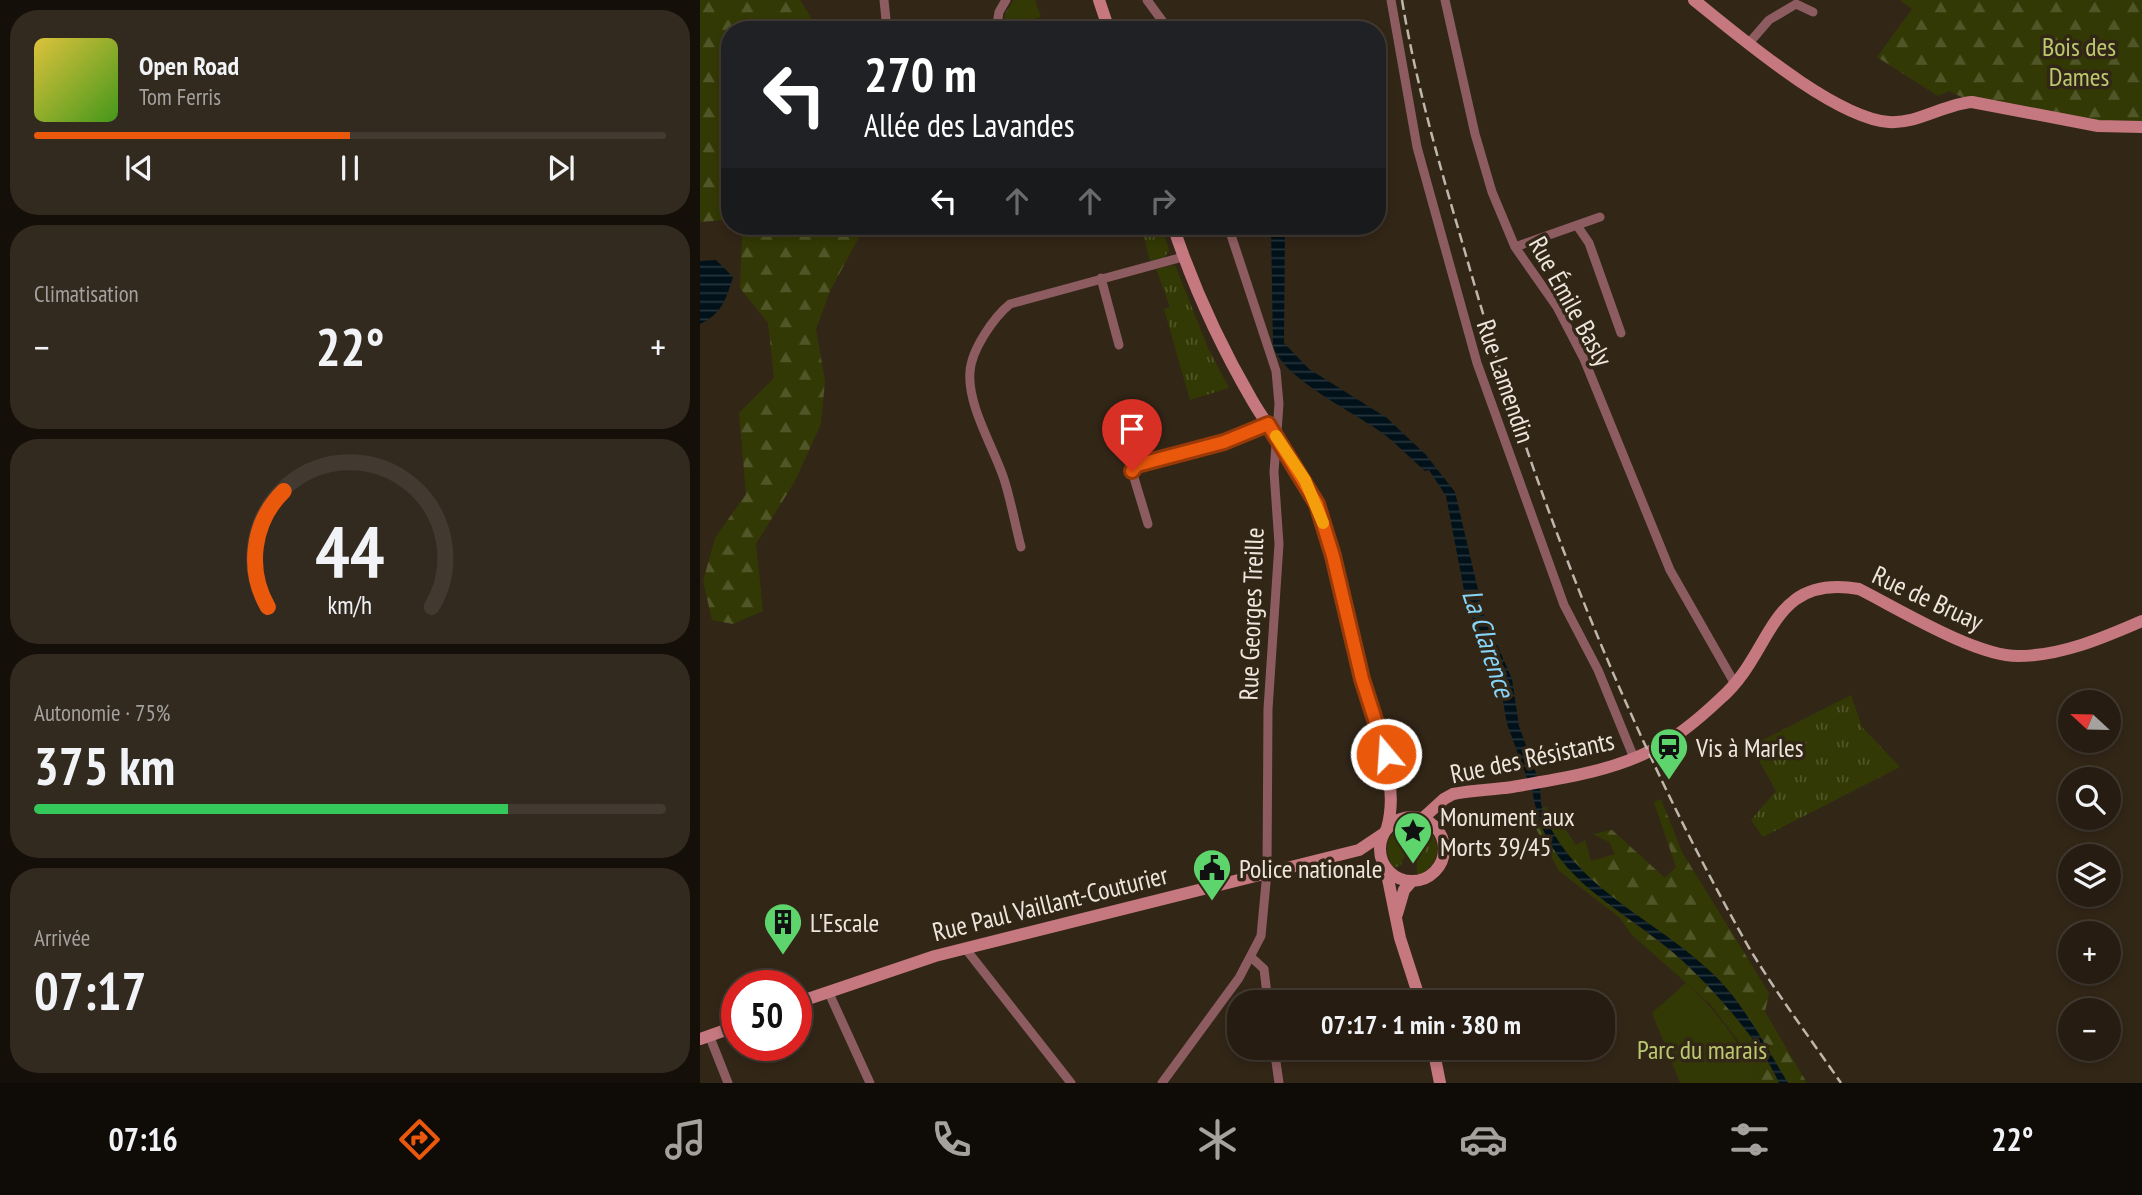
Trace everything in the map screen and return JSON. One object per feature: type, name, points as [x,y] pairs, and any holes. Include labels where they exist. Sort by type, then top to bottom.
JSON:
[{"type":"main road","points":[[1099,0],[1106,21]]},
{"type":"main road","points":[[1694,0],[1813,90],[1850,110],[1888,122],[1922,117],[1955,103],[1972,102],[2098,126],[2142,127]]},
{"type":"main road","points":[[1177,235],[1183,257],[1212,324],[1317,504],[1333,556],[1362,679],[1386,754],[1389,795],[1385,831],[1379,848],[1417,990]]},
{"type":"main road","name":"Rue de Bruay","points":[[1735,684],[1785,607],[1800,594],[1837,585],[1859,589],[1982,648],[2017,656],[2066,650],[2142,621]]},
{"type":"main road","name":"Rue des Résistants","points":[[1440,803],[1453,794],[1524,785],[1634,758],[1671,737],[1722,698],[1735,684]]},
{"type":"main road","points":[[1389,795],[1416,818],[1440,833]]},
{"type":"main road","points":[[1359,850],[1397,820],[1416,818],[1440,803]]},
{"type":"main road","points":[[1359,850],[1371,852],[1397,878],[1411,882],[1429,877],[1440,866],[1444,849],[1440,833],[1440,803]]},
{"type":"main road","name":"Rue Paul Vaillant-Couturier","points":[[812,997],[964,948],[1359,850]]},
{"type":"main road","points":[[1396,917],[1404,890],[1411,882]]},
{"type":"main road","points":[[1435,1060],[1440,1083]]},
{"type":"street","points":[[884,0],[886,21]]},
{"type":"street","points":[[998,21],[1006,0]]},
{"type":"street","points":[[1147,0],[1162,21]]},
{"type":"street","name":"Rue Lamendin","points":[[1391,0],[1417,147],[1473,350],[1564,605],[1598,670],[1634,758]]},
{"type":"street","name":"Rue Émile Basly","points":[[1446,0],[1456,61],[1481,157],[1515,247],[1557,307],[1584,359],[1670,570],[1735,684]]},
{"type":"street","points":[[1749,43],[1769,20],[1796,4],[1813,12]]},
{"type":"street","points":[[1515,247],[1548,233],[1578,227],[1600,217]]},
{"type":"street","points":[[1578,227],[1589,243],[1620,333]]},
{"type":"street","name":"Rue Georges Treille","points":[[1162,1083],[1252,958],[1261,936],[1267,872],[1268,709],[1279,544],[1274,488],[1279,404],[1276,371],[1231,235]]},
{"type":"street","points":[[1021,547],[1003,478],[971,389],[970,368],[995,320],[1010,304],[1183,257]]},
{"type":"street","points":[[1101,278],[1119,345]]},
{"type":"street","points":[[1148,524],[1132,471],[1137,465],[1224,442],[1268,424]]},
{"type":"street","points":[[964,948],[1071,1083]]},
{"type":"street","points":[[1252,958],[1264,969],[1266,990]]},
{"type":"street","points":[[828,991],[870,1083]]},
{"type":"street","points":[[705,1037],[728,1083]]},
{"type":"street","points":[[1276,1060],[1279,1083]]},
{"type":"green space","points":[[700,0],[800,0],[813,21],[721,21],[721,220],[700,222]]},
{"type":"green space","points":[[1014,0],[1035,0],[1041,17],[1029,21],[1004,21],[1005,14]]},
{"type":"green space","name":"Bois des Dames","points":[[1900,0],[2142,0],[2142,127],[1972,102],[1949,91],[1938,96],[1877,57],[1912,9]]},
{"type":"green space","points":[[742,235],[859,235],[830,291],[816,329],[825,381],[821,424],[795,481],[756,544],[763,611],[733,624],[712,620],[703,581],[715,538],[746,494],[739,413],[774,378],[768,323],[740,288]]},
{"type":"green space","points":[[1143,235],[1164,235],[1169,250],[1164,258],[1150,261]]},
{"type":"green space","points":[[1175,265],[1208,348],[1229,388],[1190,400],[1164,309],[1170,307],[1156,269]]},
{"type":"green space","points":[[1851,695],[1862,727],[1900,767],[1763,837],[1751,820],[1776,791],[1751,746]]},
{"type":"green space","points":[[1661,799],[1682,852],[1769,993],[1765,1012],[1807,1083],[1788,1083],[1744,1011],[1712,973],[1592,881],[1554,836],[1542,808],[1547,807],[1549,816],[1557,827],[1563,826],[1576,845],[1585,840],[1591,861],[1615,854],[1609,842],[1593,834],[1612,830],[1665,878],[1676,867],[1654,802]]},
{"type":"green space","points":[[1537,819],[1549,841],[1578,878],[1671,951],[1716,994],[1760,1050],[1779,1083],[1761,1083],[1737,1039],[1710,1004],[1632,935],[1619,917],[1559,871],[1534,825]]},
{"type":"green space","points":[[1408,824],[1419,825],[1428,830],[1437,845],[1433,862],[1427,870],[1417,875],[1417,858],[1414,855],[1404,857],[1401,865],[1394,868],[1388,855],[1391,836]]},
{"type":"green space","name":"Parc du marais","points":[[1686,983],[1709,1005],[1728,1029],[1761,1083],[1680,1083],[1652,1013]]},
{"type":"water","name":"La Clarence","points":[[1271,235],[1285,235],[1284,343],[1309,369],[1387,418],[1426,455],[1455,492],[1484,615],[1512,679],[1519,726],[1537,776],[1527,778],[1507,724],[1500,685],[1467,606],[1446,496],[1429,470],[1425,471],[1381,432],[1304,382],[1290,370],[1273,346]]},
{"type":"water","points":[[716,260],[733,277],[718,311],[700,324],[700,261]]},
{"type":"water","points":[[1540,787],[1544,814],[1558,840],[1576,863],[1619,902],[1690,954],[1724,985],[1753,1025],[1788,1083],[1779,1083],[1747,1032],[1688,966],[1652,935],[1606,902],[1567,867],[1551,845],[1539,820],[1532,789]]},
{"type":"railway","points":[[1402,0],[1430,127],[1492,342],[1552,520],[1586,608],[1661,780],[1703,864],[1759,964],[1841,1083]]},
{"type":"slow traffic","points":[[1276,436],[1305,480],[1323,523]]},
{"type":"place","name":"Vis à Marles","points":[[1669,781]]},
{"type":"place","name":"Monument aux Morts 39/45","points":[[1413,865]]},
{"type":"place","name":"Police nationale","points":[[1212,902]]},
{"type":"place","name":"L'Escale","points":[[783,956]]},
{"type":"route","points":[[1132,471],[1137,465],[1224,442],[1268,424],[1305,480],[1317,504],[1333,556],[1362,679],[1386,754]]}]
